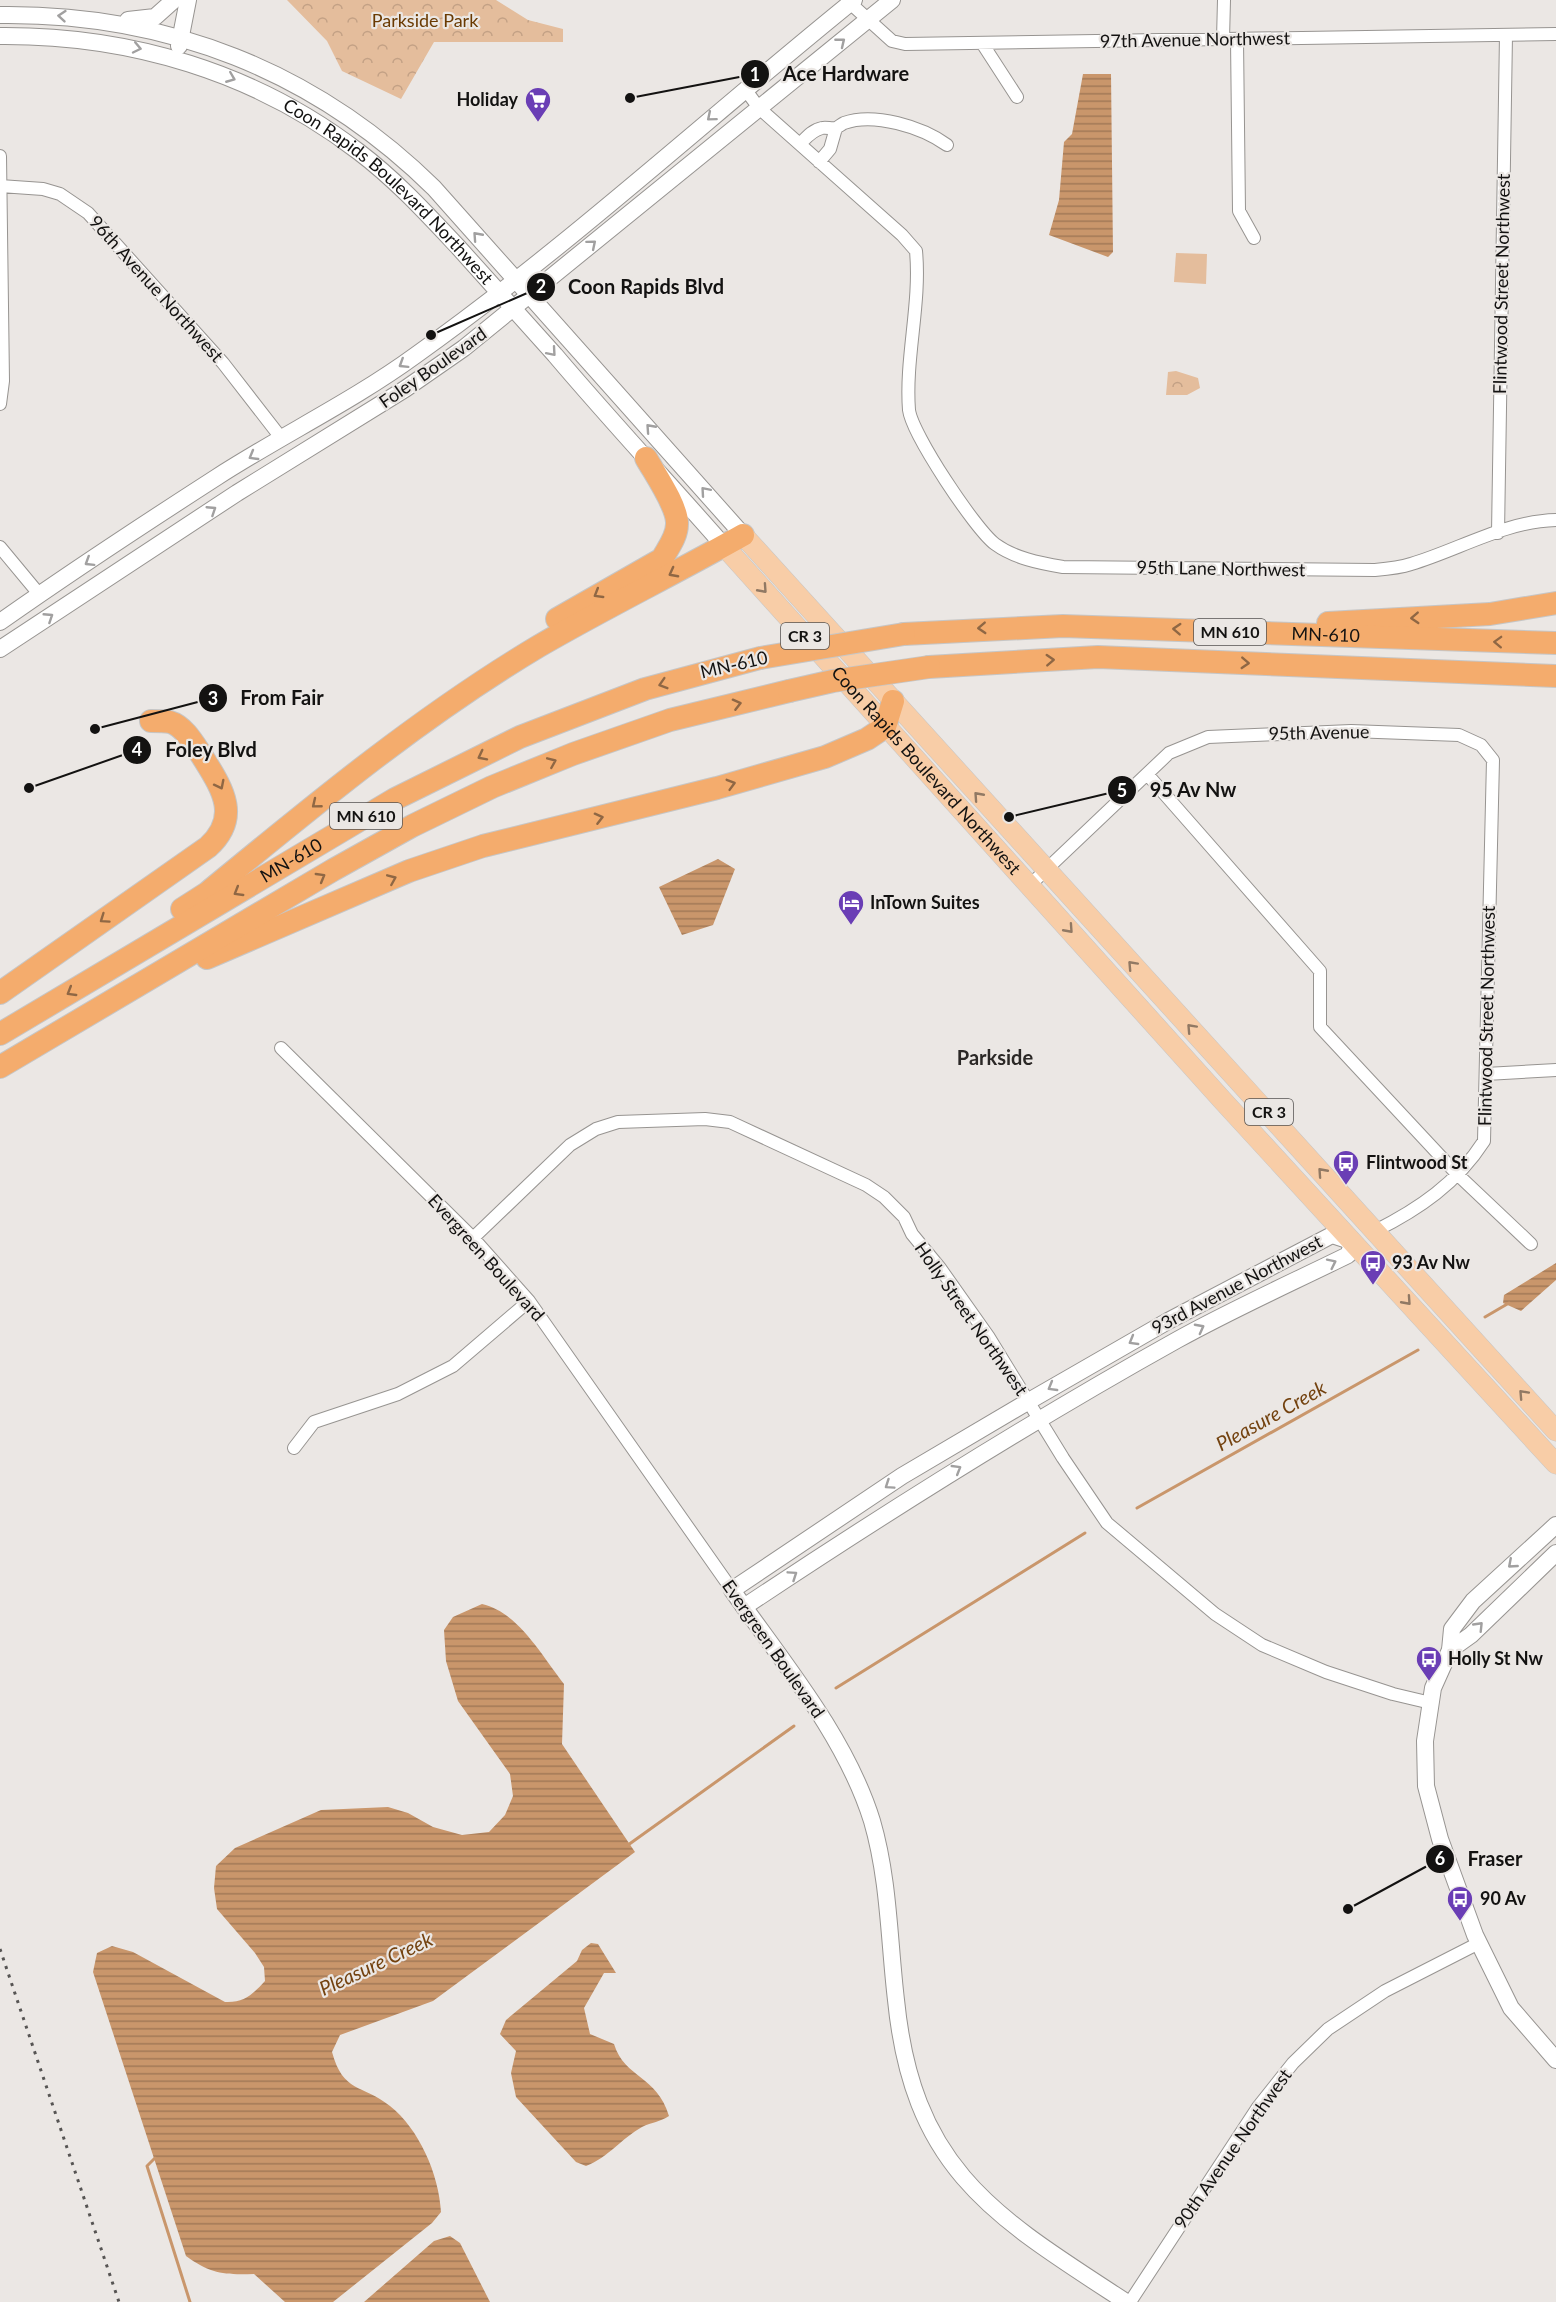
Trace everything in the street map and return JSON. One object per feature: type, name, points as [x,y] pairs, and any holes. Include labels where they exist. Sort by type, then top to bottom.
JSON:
[{"type":"highway","points":[[109,969],[167,918],[207,893],[350,775],[426,705],[451,686],[606,589],[662,559],[675,535],[678,523],[675,512],[646,458]]},
{"type":"highway","points":[[350,775],[538,647],[734,540]]},
{"type":"highway","points":[[1260,633],[1306,624],[1491,614],[1556,603]]},
{"type":"highway","name":"MN-610","points":[[0,1034],[394,800],[520,737],[645,689],[760,658],[904,634],[983,628],[1063,626],[1556,644]]},
{"type":"highway","name":"MN-610","points":[[0,1067],[412,826],[492,787],[573,754],[670,720],[833,681],[929,667],[1098,657],[1556,676]]},
{"type":"highway","points":[[126,992],[409,872],[483,846],[717,789],[825,758],[867,739],[885,727],[893,700]]},
{"type":"highway","points":[[0,993],[208,847],[222,830],[226,819],[224,794],[192,741],[170,722],[151,721]]},
{"type":"main road","points":[[86,20],[145,20],[165,11],[174,0]]},
{"type":"main road","points":[[176,58],[188,0]]},
{"type":"main road","name":"Foley Boulevard","points":[[0,649],[237,494],[344,429],[464,348],[707,147],[759,108],[892,0]]},
{"type":"main road","name":"Foley Boulevard","points":[[0,622],[217,476],[303,427],[413,358],[517,279],[852,1]]},
{"type":"main road","name":"Coon Rapids Boulevard Northwest","points":[[0,15],[34,14],[86,20],[181,37],[220,50],[264,69],[342,111],[410,164],[517,279],[734,540],[885,727],[1556,1464]]},
{"type":"main road","name":"Coon Rapids Boulevard Northwest","points":[[0,36],[100,42],[176,58],[252,87],[333,132],[407,193],[500,292],[646,458],[734,540],[893,700],[1046,871],[1254,1095],[1556,1431]]},
{"type":"main road","name":"Flintwood Street Northwest","points":[[1353,1242],[1375,1231]]},
{"type":"main road","name":"93rd Avenue Northwest","points":[[732,1590],[902,1476],[1168,1321],[1332,1235],[1353,1242],[1348,1255],[1178,1340],[1040,1419],[876,1518],[744,1607]]},
{"type":"main road","points":[[1556,1526],[1473,1601],[1452,1629],[1450,1650],[1433,1688],[1425,1741],[1426,1786],[1440,1839],[1479,1943],[1510,2008],[1556,2060]]},
{"type":"main road","points":[[1450,1650],[1471,1635],[1556,1553]]},
{"type":"main road","name":"Evergreen Boulevard","points":[[732,1590],[831,1733],[862,1792],[881,1857],[903,2054],[917,2101],[930,2130],[971,2189],[999,2216],[1128,2302]]},
{"type":"street","points":[[1223,39],[1224,0]]},
{"type":"street","name":"97th Avenue Northwest","points":[[852,1],[867,21],[892,41],[905,44],[1556,34]]},
{"type":"street","name":"Flintwood Street Northwest","points":[[1498,533],[1506,35]]},
{"type":"street","points":[[1237,40],[1239,211],[1254,238]]},
{"type":"street","points":[[982,43],[1017,97]]},
{"type":"street","name":"95th Lane Northwest","points":[[745,89],[759,108],[916,251],[909,410],[915,430],[929,453],[977,525],[993,543],[1027,559],[1063,567],[1374,570],[1408,565],[1527,524],[1556,520]]},
{"type":"street","points":[[800,144],[812,132],[821,128],[836,128],[844,123],[880,121],[934,136],[947,145]]},
{"type":"street","points":[[819,162],[830,149],[836,128]]},
{"type":"street","points":[[0,156],[3,381],[0,405]]},
{"type":"street","name":"96th Avenue Northwest","points":[[0,186],[43,189],[60,194],[88,213],[223,363],[258,405],[282,439]]},
{"type":"street","points":[[0,547],[39,594]]},
{"type":"street","name":"95th Avenue","points":[[1030,885],[1169,753],[1208,737],[1351,731],[1460,735],[1481,745],[1493,760]]},
{"type":"street","name":"Flintwood Street Northwest","points":[[1375,1231],[1416,1210],[1470,1163],[1484,1141],[1493,760]]},
{"type":"street","points":[[1147,774],[1320,971],[1320,1027],[1457,1174],[1531,1244]]},
{"type":"street","name":"Evergreen Boulevard","points":[[280,1048],[473,1238],[529,1301],[732,1590]]},
{"type":"street","points":[[1486,1074],[1556,1070]]},
{"type":"street","name":"Holly Street Northwest","points":[[473,1238],[560,1154],[585,1135],[600,1128],[640,1119],[705,1119],[730,1122],[866,1185],[894,1207],[988,1336],[1107,1522],[1215,1614],[1262,1645],[1326,1672],[1392,1694],[1431,1703]]},
{"type":"street","points":[[294,1448],[314,1422],[398,1395],[453,1366],[529,1301]]},
{"type":"street","name":"90th Avenue Northwest","points":[[1128,2302],[1258,2107],[1293,2063],[1328,2029],[1385,1991],[1479,1943]]},
{"type":"green space","name":"Parkside Park","points":[[287,0],[496,0],[528,20],[563,29],[563,42],[434,42],[401,99],[342,71],[327,41]]},
{"type":"green space","points":[[1176,253],[1207,254],[1206,284],[1174,282]]},
{"type":"green space","points":[[1176,371],[1198,378],[1200,388],[1187,395],[1166,395],[1168,372]]},
{"type":"water","points":[[1083,74],[1111,74],[1113,252],[1108,257],[1049,235],[1059,200],[1064,142],[1072,134]]},
{"type":"water","points":[[718,859],[735,869],[713,925],[682,935],[659,887]]},
{"type":"water","points":[[1556,1263],[1556,1280],[1521,1311],[1503,1303],[1504,1295]]},
{"type":"water","points":[[482,1604],[507,1616],[518,1625],[564,1684],[562,1744],[635,1852],[433,2001],[340,2035],[332,2052],[342,2075],[355,2086],[390,2106],[410,2127],[426,2153],[432,2168],[441,2212],[432,2223],[333,2302],[285,2302],[254,2274],[218,2272],[203,2267],[186,2256],[93,1972],[97,1953],[112,1946],[133,1952],[225,2002],[238,2001],[252,1994],[265,1981],[264,1967],[255,1953],[217,1909],[214,1888],[216,1866],[235,1848],[321,1810],[388,1807],[408,1813],[433,1827],[462,1835],[489,1832],[505,1815],[513,1796],[510,1774],[458,1701],[446,1661],[444,1630],[453,1617]]},
{"type":"water","points":[[591,1943],[598,1944],[616,1973],[604,1973],[584,2008],[590,2034],[614,2044],[626,2064],[657,2092],[669,2116],[642,2127],[602,2158],[586,2166],[576,2162],[516,2097],[511,2073],[516,2051],[500,2034],[506,2020],[577,1961],[582,1950]]},
{"type":"water","points":[[450,2236],[460,2243],[490,2302],[364,2302],[434,2241]]},
{"type":"waterway","name":"Pleasure Creek","points":[[1485,1317],[1509,1303]]},
{"type":"waterway","name":"Pleasure Creek","points":[[1137,1508],[1418,1350]]},
{"type":"waterway","name":"Pleasure Creek","points":[[836,1688],[1085,1533]]},
{"type":"waterway","name":"Pleasure Creek","points":[[628,1845],[794,1726]]},
{"type":"waterway","name":"Pleasure Creek","points":[[155,2158],[147,2166],[190,2302]]},
{"type":"railway","points":[[0,1949],[119,2302]]},
{"type":"place","name":"Ace Hardware","points":[[630,98]]},
{"type":"place","name":"Holiday","points":[[538,123]]},
{"type":"place","name":"Coon Rapids Blvd","points":[[431,335]]},
{"type":"place","name":"From Fair","points":[[95,729]]},
{"type":"place","name":"Foley Blvd","points":[[29,788]]},
{"type":"place","name":"95 Av Nw","points":[[1009,817]]},
{"type":"place","name":"InTown Suites","points":[[851,926]]},
{"type":"place","name":"Flintwood St","points":[[1346,1186]]},
{"type":"place","name":"93 Av Nw","points":[[1373,1286]]},
{"type":"place","name":"Holly St Nw","points":[[1429,1682]]},
{"type":"place","name":"Fraser","points":[[1348,1909]]},
{"type":"place","name":"90 Av","points":[[1460,1922]]},
{"type":"district","name":"Parkside","points":[[995,1058]]}]
